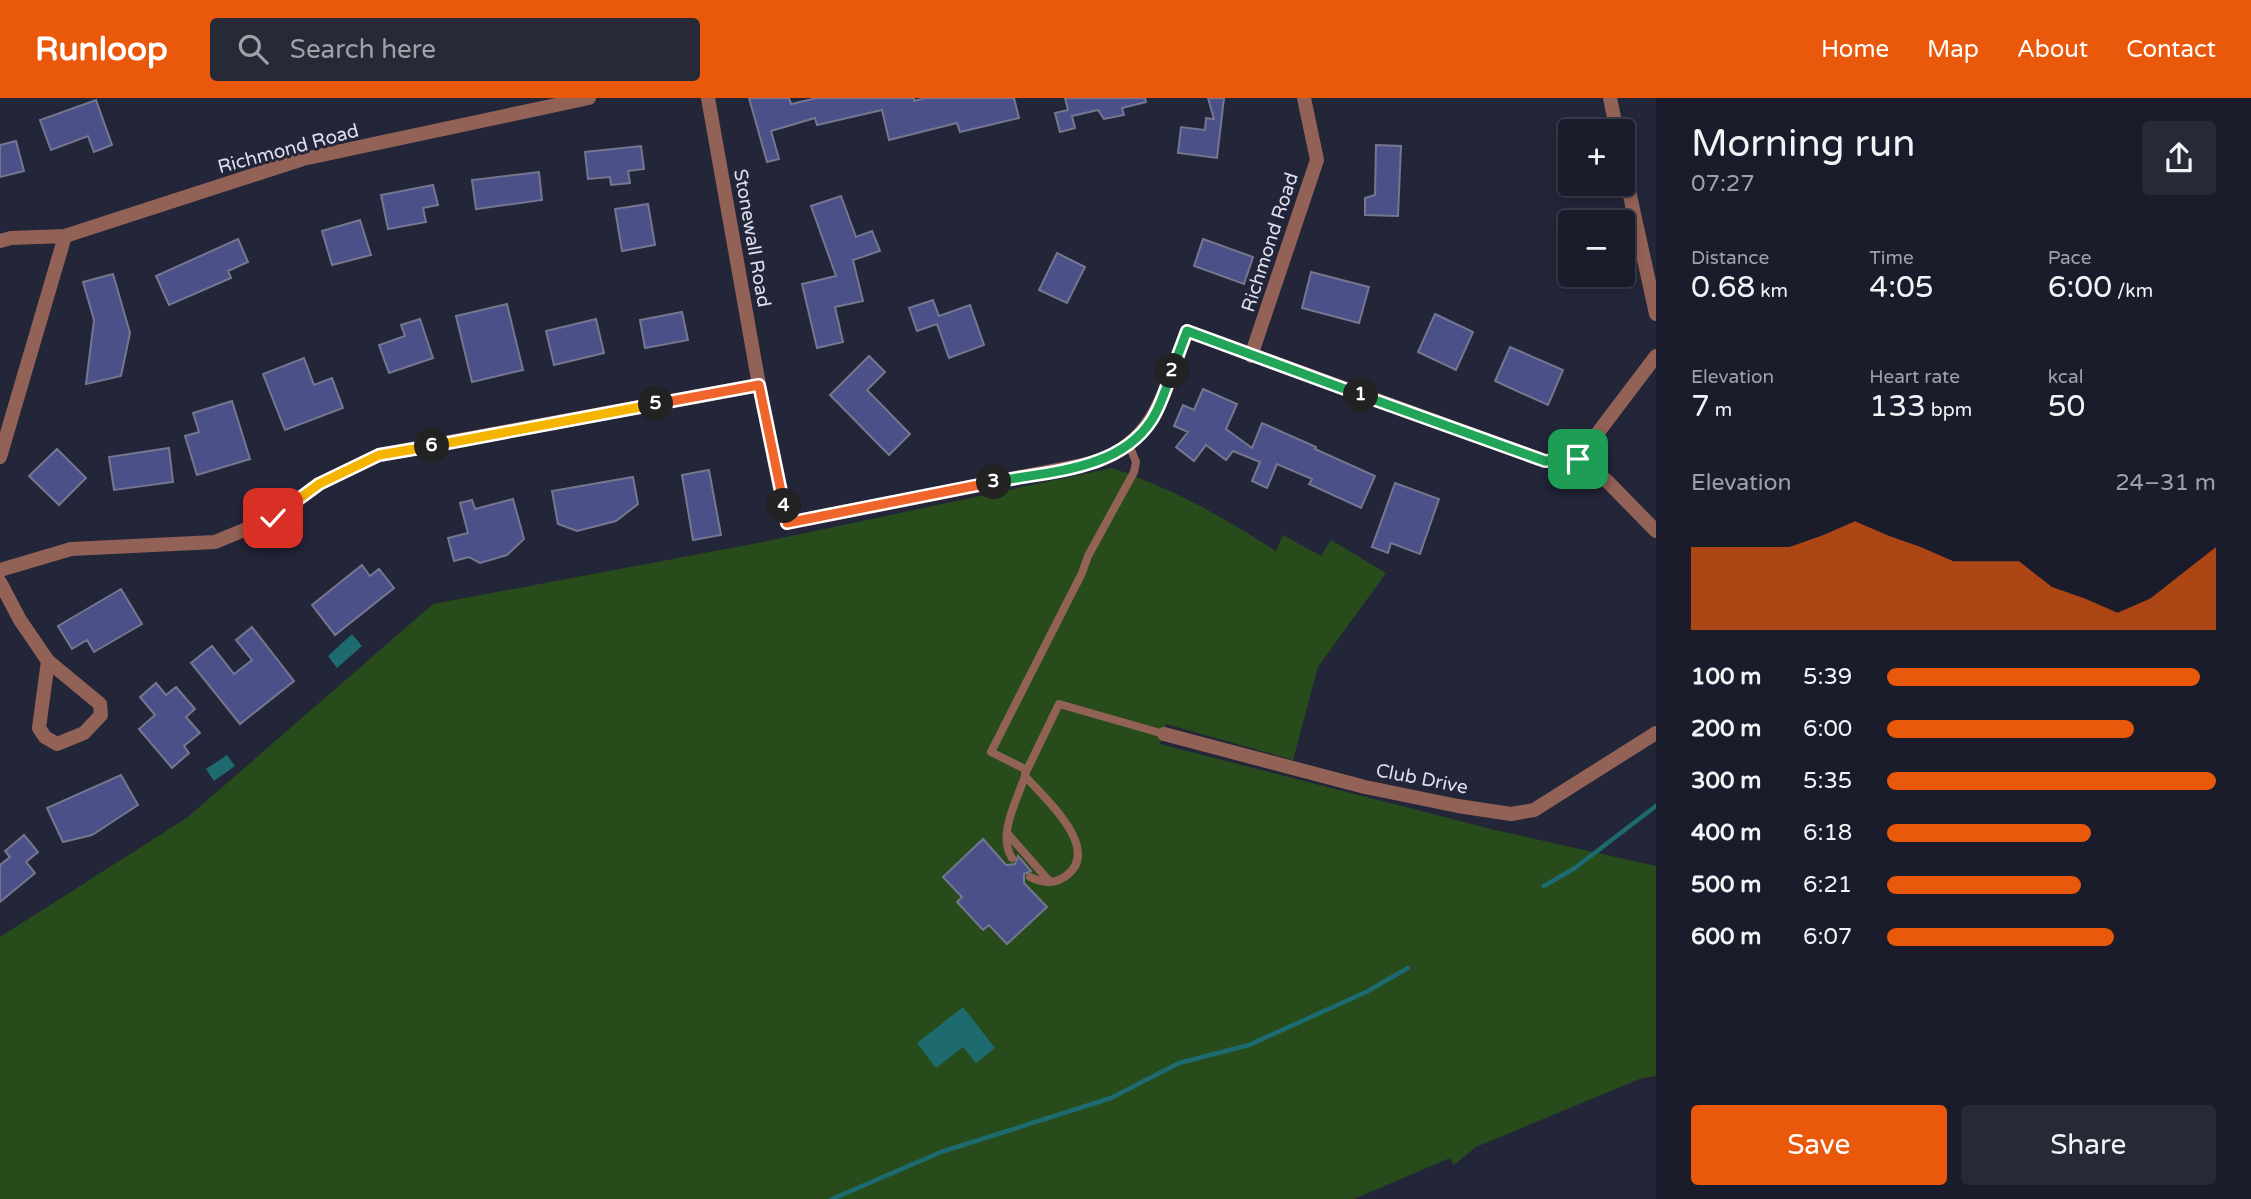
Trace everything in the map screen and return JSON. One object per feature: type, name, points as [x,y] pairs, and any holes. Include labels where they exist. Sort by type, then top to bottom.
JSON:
[{"type":"street","name":"Richmond Road","points":[[0,241],[11,238],[65,236],[303,159],[589,98]]},
{"type":"street","name":"Stonewall Road","points":[[708,98],[759,385],[787,523],[1094,463],[1129,445]]},
{"type":"street","name":"Richmond Road","points":[[1251,356],[1317,160],[1304,98]]},
{"type":"street","points":[[1610,98],[1614,119]]},
{"type":"street","points":[[1630,196],[1656,314]]},
{"type":"street","points":[[0,457],[65,236]]},
{"type":"street","points":[[1129,445],[1153,418],[1187,331],[1545,461],[1578,459],[1606,480],[1656,531]]},
{"type":"street","points":[[1578,459],[1656,356]]},
{"type":"street","points":[[0,570],[71,549],[215,541],[273,518],[319,484],[379,455],[759,385]]},
{"type":"street","points":[[0,582],[20,620],[48,661],[100,704],[101,715],[84,733],[57,744],[45,737],[39,728],[48,661]]},
{"type":"street","name":"Club Drive","points":[[1164,734],[1365,787],[1511,814],[1534,810],[1656,733]]},
{"type":"lane","points":[[1030,877],[1050,882],[1064,877],[1075,863],[1077,841],[1026,773],[991,752],[1082,573],[1088,556],[1134,472],[1136,462],[1129,445]]},
{"type":"lane","points":[[1012,858],[1006,845],[1007,833],[1026,773],[1059,704],[1164,734]]},
{"type":"lane","points":[[1007,833],[1050,882]]},
{"type":"shaded area","points":[[1112,468],[1197,504],[1276,551],[1283,535],[1321,556],[1331,540],[1386,573],[1318,667],[1293,760],[1166,724],[1160,744],[1491,829],[1656,866],[1656,1076],[1642,1078],[1476,1147],[1454,1165],[1450,1158],[1354,1199],[0,1199],[0,937],[188,817],[433,604],[763,542]]},
{"type":"shaded area","points":[[352,634],[362,646],[337,668],[328,656]]},
{"type":"shaded area","points":[[227,755],[235,766],[214,781],[206,769]]},
{"type":"shaded area","points":[[963,1007],[995,1048],[976,1063],[963,1047],[936,1068],[917,1043]]},
{"type":"building","points":[[749,98],[789,98],[791,104],[817,98],[914,98],[914,101],[925,98],[1014,98],[1019,118],[960,132],[957,123],[889,140],[882,110],[817,125],[815,118],[771,131],[779,159],[767,162]]},
{"type":"building","points":[[1065,98],[1145,98],[1146,102],[1122,108],[1124,115],[1104,119],[1098,110],[1072,116],[1075,128],[1060,132],[1055,113],[1068,110]]},
{"type":"building","points":[[1208,98],[1224,98],[1217,158],[1178,153],[1181,127],[1205,130],[1206,118],[1214,119]]},
{"type":"building","points":[[96,100],[112,145],[94,152],[88,136],[51,150],[40,120]]},
{"type":"building","points":[[16,141],[24,171],[0,177],[0,145]]},
{"type":"building","points":[[1376,145],[1401,146],[1398,216],[1365,215],[1365,198],[1375,195]]},
{"type":"building","points":[[641,146],[644,169],[628,171],[630,183],[611,185],[610,177],[588,179],[585,152]]},
{"type":"building","points":[[539,172],[542,200],[476,209],[472,180]]},
{"type":"building","points":[[433,185],[438,205],[423,208],[426,222],[388,229],[381,195]]},
{"type":"building","points":[[841,196],[856,237],[872,231],[880,251],[853,260],[863,301],[835,307],[843,342],[817,348],[802,284],[836,276],[811,206]]},
{"type":"building","points":[[648,204],[655,245],[622,251],[615,209]]},
{"type":"building","points":[[360,220],[371,255],[332,265],[322,231]]},
{"type":"building","points":[[238,239],[248,262],[228,271],[231,278],[169,305],[156,276]]},
{"type":"building","points":[[1203,239],[1253,257],[1244,284],[1194,266]]},
{"type":"building","points":[[1057,253],[1085,267],[1067,303],[1039,290]]},
{"type":"building","points":[[1311,272],[1369,287],[1359,323],[1302,308]]},
{"type":"building","points":[[113,274],[130,333],[121,376],[86,384],[94,320],[83,282]]},
{"type":"building","points":[[933,300],[939,316],[970,305],[984,345],[949,358],[937,324],[917,331],[909,308]]},
{"type":"building","points":[[507,304],[523,370],[472,382],[456,316]]},
{"type":"building","points":[[682,312],[688,340],[645,348],[640,320]]},
{"type":"building","points":[[1435,314],[1473,332],[1456,370],[1418,352]]},
{"type":"building","points":[[420,319],[433,358],[389,373],[379,345],[405,336],[401,325]]},
{"type":"building","points":[[596,319],[604,353],[554,365],[546,331]]},
{"type":"building","points":[[1510,347],[1563,370],[1548,405],[1495,381]]},
{"type":"building","points":[[869,356],[885,372],[867,390],[910,434],[889,455],[830,395]]},
{"type":"building","points":[[304,358],[314,385],[332,378],[343,408],[285,430],[263,374]]},
{"type":"building","points":[[1203,389],[1237,404],[1226,429],[1252,448],[1262,423],[1375,476],[1361,508],[1309,484],[1312,479],[1277,464],[1267,488],[1252,481],[1260,462],[1233,451],[1226,460],[1206,445],[1194,461],[1176,447],[1188,432],[1174,426],[1183,405],[1194,410]]},
{"type":"building","points":[[232,401],[250,459],[197,475],[185,436],[199,432],[193,413]]},
{"type":"building","points":[[169,448],[173,482],[114,490],[109,457]]},
{"type":"building","points":[[57,449],[86,478],[59,505],[29,476]]},
{"type":"building","points":[[709,470],[721,535],[693,540],[682,475]]},
{"type":"building","points":[[633,477],[638,504],[616,521],[577,531],[558,524],[552,491]]},
{"type":"building","points":[[1395,483],[1439,499],[1420,554],[1391,543],[1388,553],[1372,547]]},
{"type":"building","points":[[513,499],[524,539],[507,555],[480,563],[469,557],[454,561],[448,538],[468,533],[460,503],[472,500],[475,509]]},
{"type":"building","points":[[362,565],[370,576],[379,569],[394,588],[335,635],[312,605]]},
{"type":"building","points":[[121,589],[142,624],[94,652],[87,640],[72,649],[58,626]]},
{"type":"building","points":[[252,627],[294,681],[240,724],[191,663],[212,646],[234,674],[252,660],[236,640]]},
{"type":"building","points":[[156,683],[166,695],[176,687],[195,709],[186,717],[200,733],[184,746],[189,753],[172,768],[139,729],[155,715],[140,697]]},
{"type":"building","points":[[121,775],[138,805],[92,835],[63,842],[47,808]]},
{"type":"building","points":[[24,835],[38,852],[26,862],[35,873],[0,902],[0,865],[10,857],[5,851]]},
{"type":"building","points":[[983,839],[1006,865],[1015,864],[1018,856],[1031,871],[1024,874],[1024,883],[1047,907],[1007,944],[989,925],[983,930],[957,902],[962,897],[943,877]]},
{"type":"waterway","points":[[1544,886],[1575,868],[1656,806]]},
{"type":"waterway","points":[[832,1199],[941,1152],[1111,1098],[1179,1063],[1249,1045],[1366,992],[1408,968]]},
{"type":"route","points":[[273,518],[319,484],[379,455],[759,385],[787,523],[1094,463],[1131,444],[1153,418],[1187,331],[1545,461],[1578,459]]}]
